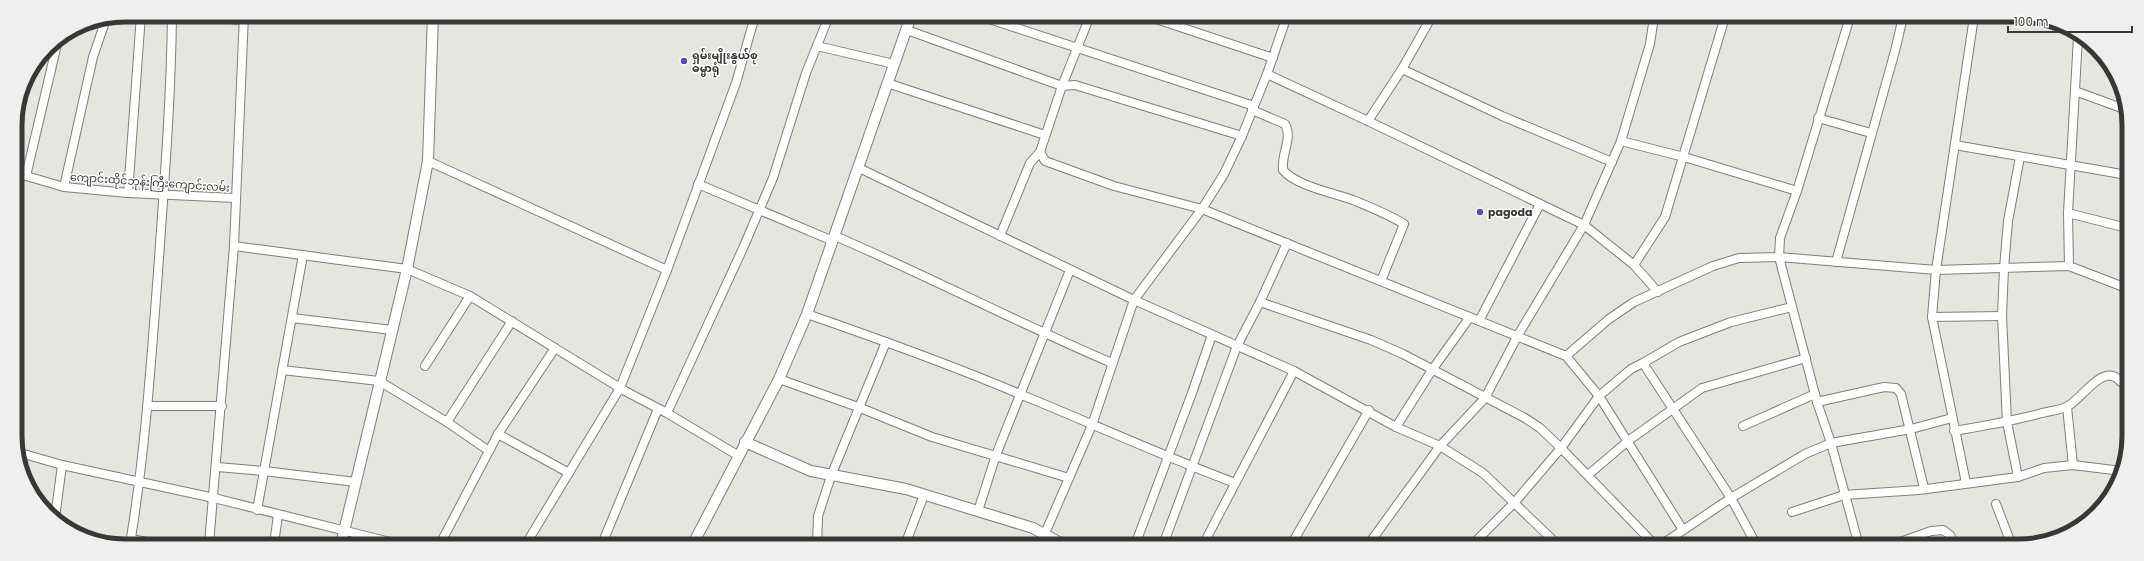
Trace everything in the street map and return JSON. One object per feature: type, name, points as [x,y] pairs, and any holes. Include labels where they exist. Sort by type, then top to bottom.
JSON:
[{"type":"street","points":[[128,193],[140,22]]},
{"type":"street","points":[[131,539],[140,482],[148,406],[164,196],[172,22]]},
{"type":"street","points":[[210,539],[217,467],[234,246],[244,22]]},
{"type":"street","points":[[342,539],[407,269],[428,161],[433,22]]},
{"type":"street","points":[[529,539],[620,388],[667,270],[736,83],[753,22]]},
{"type":"street","points":[[667,413],[773,178],[806,73],[827,22]]},
{"type":"street","points":[[696,539],[779,379],[807,314],[909,22]]},
{"type":"street","points":[[998,22],[1253,108],[1285,124],[1288,141],[1283,153],[1283,170],[1295,180],[1353,200],[1393,217],[1404,224],[1380,281]]},
{"type":"street","points":[[1000,236],[1030,163],[1040,152],[1062,86],[1088,22]]},
{"type":"street","points":[[1165,22],[1273,58]]},
{"type":"street","points":[[1042,539],[1092,425],[1134,300],[1202,209],[1224,174],[1242,136],[1267,74],[1285,22]]},
{"type":"street","points":[[1368,121],[1402,69],[1429,22]]},
{"type":"street","points":[[1372,539],[1440,446],[1485,398],[1518,336],[1584,225],[1621,141],[1650,44],[1653,22]]},
{"type":"street","points":[[1634,265],[1665,217],[1724,22]]},
{"type":"street","points":[[1848,22],[1797,191],[1780,238],[1779,257],[1816,398],[1831,443],[1857,539]]},
{"type":"street","points":[[1836,262],[1902,22]]},
{"type":"street","points":[[1966,483],[1954,431],[1932,317],[1936,270],[1973,22]]},
{"type":"street","points":[[64,187],[93,57],[104,24]]},
{"type":"street","points":[[907,30],[1062,86],[1074,85],[1242,136]]},
{"type":"street","points":[[2069,266],[2068,213],[2078,40]]},
{"type":"street","points":[[817,46],[894,64]]},
{"type":"street","points":[[26,176],[56,49]]},
{"type":"street","points":[[1402,69],[1502,116],[1612,162]]},
{"type":"street","points":[[1267,74],[1584,225],[1634,265],[1658,292]]},
{"type":"street","points":[[887,83],[1045,135]]},
{"type":"street","points":[[2075,91],[2120,108]]},
{"type":"street","points":[[1818,118],[1871,133]]},
{"type":"street","points":[[1621,141],[1684,157],[1797,191]]},
{"type":"street","points":[[1955,145],[2122,174]]},
{"type":"street","points":[[1040,152],[1045,161],[1114,186],[1202,209],[1566,356],[1599,396],[1683,530]]},
{"type":"street","points":[[2018,477],[2007,422],[2002,316],[2008,221],[2020,157]]},
{"type":"street","points":[[428,161],[667,270]]},
{"type":"street","points":[[859,168],[1134,300],[1294,371],[1369,410],[1396,427],[1440,446],[1483,473],[1552,539]]},
{"type":"street","name":"ကျောင်းထိုင်ဘုန်းကြီးကျောင်းလမ်း","points":[[22,175],[64,187],[164,196],[236,198]]},
{"type":"street","points":[[698,184],[917,272],[1046,334],[1112,363]]},
{"type":"street","points":[[1479,320],[1540,204]]},
{"type":"street","points":[[2068,213],[2122,227]]},
{"type":"street","points":[[1165,539],[1237,346],[1260,302],[1286,244]]},
{"type":"street","points":[[234,246],[407,269],[470,296],[620,388],[667,413],[739,456]]},
{"type":"street","points":[[257,510],[303,255]]},
{"type":"street","points":[[1566,356],[1609,319],[1634,302],[1713,266],[1733,260],[1779,257],[1936,270],[2069,266],[2122,287]]},
{"type":"street","points":[[978,511],[996,455],[1046,334],[1070,270]]},
{"type":"street","points":[[425,366],[470,296]]},
{"type":"street","points":[[1260,302],[1371,340],[1403,354],[1525,418],[1540,428],[1561,448],[1649,539]]},
{"type":"street","points":[[1478,539],[1514,503],[1561,448],[1599,396],[1631,369],[1679,342],[1731,322],[1792,307]]},
{"type":"street","points":[[807,314],[886,342],[1021,394],[1168,458],[1235,483]]},
{"type":"street","points":[[1932,317],[2002,316]]},
{"type":"street","points":[[1396,427],[1432,370],[1470,317]]},
{"type":"street","points":[[292,318],[392,330]]},
{"type":"street","points":[[447,422],[512,322]]},
{"type":"street","points":[[1137,539],[1212,335]]},
{"type":"street","points":[[817,539],[818,516],[831,476],[858,407],[886,342]]},
{"type":"street","points":[[443,539],[498,434],[555,348]]},
{"type":"street","points":[[1588,476],[1628,441],[1672,408],[1702,388],[1806,358]]},
{"type":"street","points":[[1643,363],[1731,498],[1753,539]]},
{"type":"street","points":[[282,370],[379,381],[447,422],[490,451]]},
{"type":"street","points":[[1205,539],[1294,371]]},
{"type":"street","points":[[1954,431],[2007,422],[2067,407],[2081,397],[2098,379],[2110,374],[2115,375],[2122,382]]},
{"type":"street","points":[[779,379],[858,407],[932,438],[996,455],[1069,478]]},
{"type":"street","points":[[1743,426],[1816,398],[1884,387],[1896,388],[1901,394],[1911,429],[1924,488]]},
{"type":"street","points":[[148,406],[222,406]]},
{"type":"street","points":[[2067,407],[2073,465]]},
{"type":"street","points":[[604,539],[658,408]]},
{"type":"street","points":[[1295,539],[1369,410]]},
{"type":"street","points":[[1670,539],[1731,498],[1805,454],[1831,443],[1911,429],[1952,418]]},
{"type":"street","points":[[498,434],[569,473]]},
{"type":"street","points":[[746,442],[811,471],[906,489],[1044,533],[1054,539]]},
{"type":"street","points":[[24,454],[62,465],[214,498],[257,510],[344,529],[380,539]]},
{"type":"street","points":[[56,512],[62,465]]},
{"type":"street","points":[[1792,512],[1844,495],[1919,490],[1924,488],[2018,477],[2044,468],[2073,465],[2116,470]]},
{"type":"street","points":[[217,467],[356,482]]},
{"type":"street","points":[[907,539],[924,495]]},
{"type":"street","points":[[1996,504],[2009,539]]},
{"type":"street","points":[[275,539],[278,514]]},
{"type":"street","points":[[1909,539],[1931,531],[1943,530],[1950,535],[1952,539]]},
{"type":"place","name":"ရှမ်းမျိုးနွယ်စု ဓမ္မာရုံ","points":[[684,61]]},
{"type":"place","name":"pagoda","points":[[1480,212]]}]
